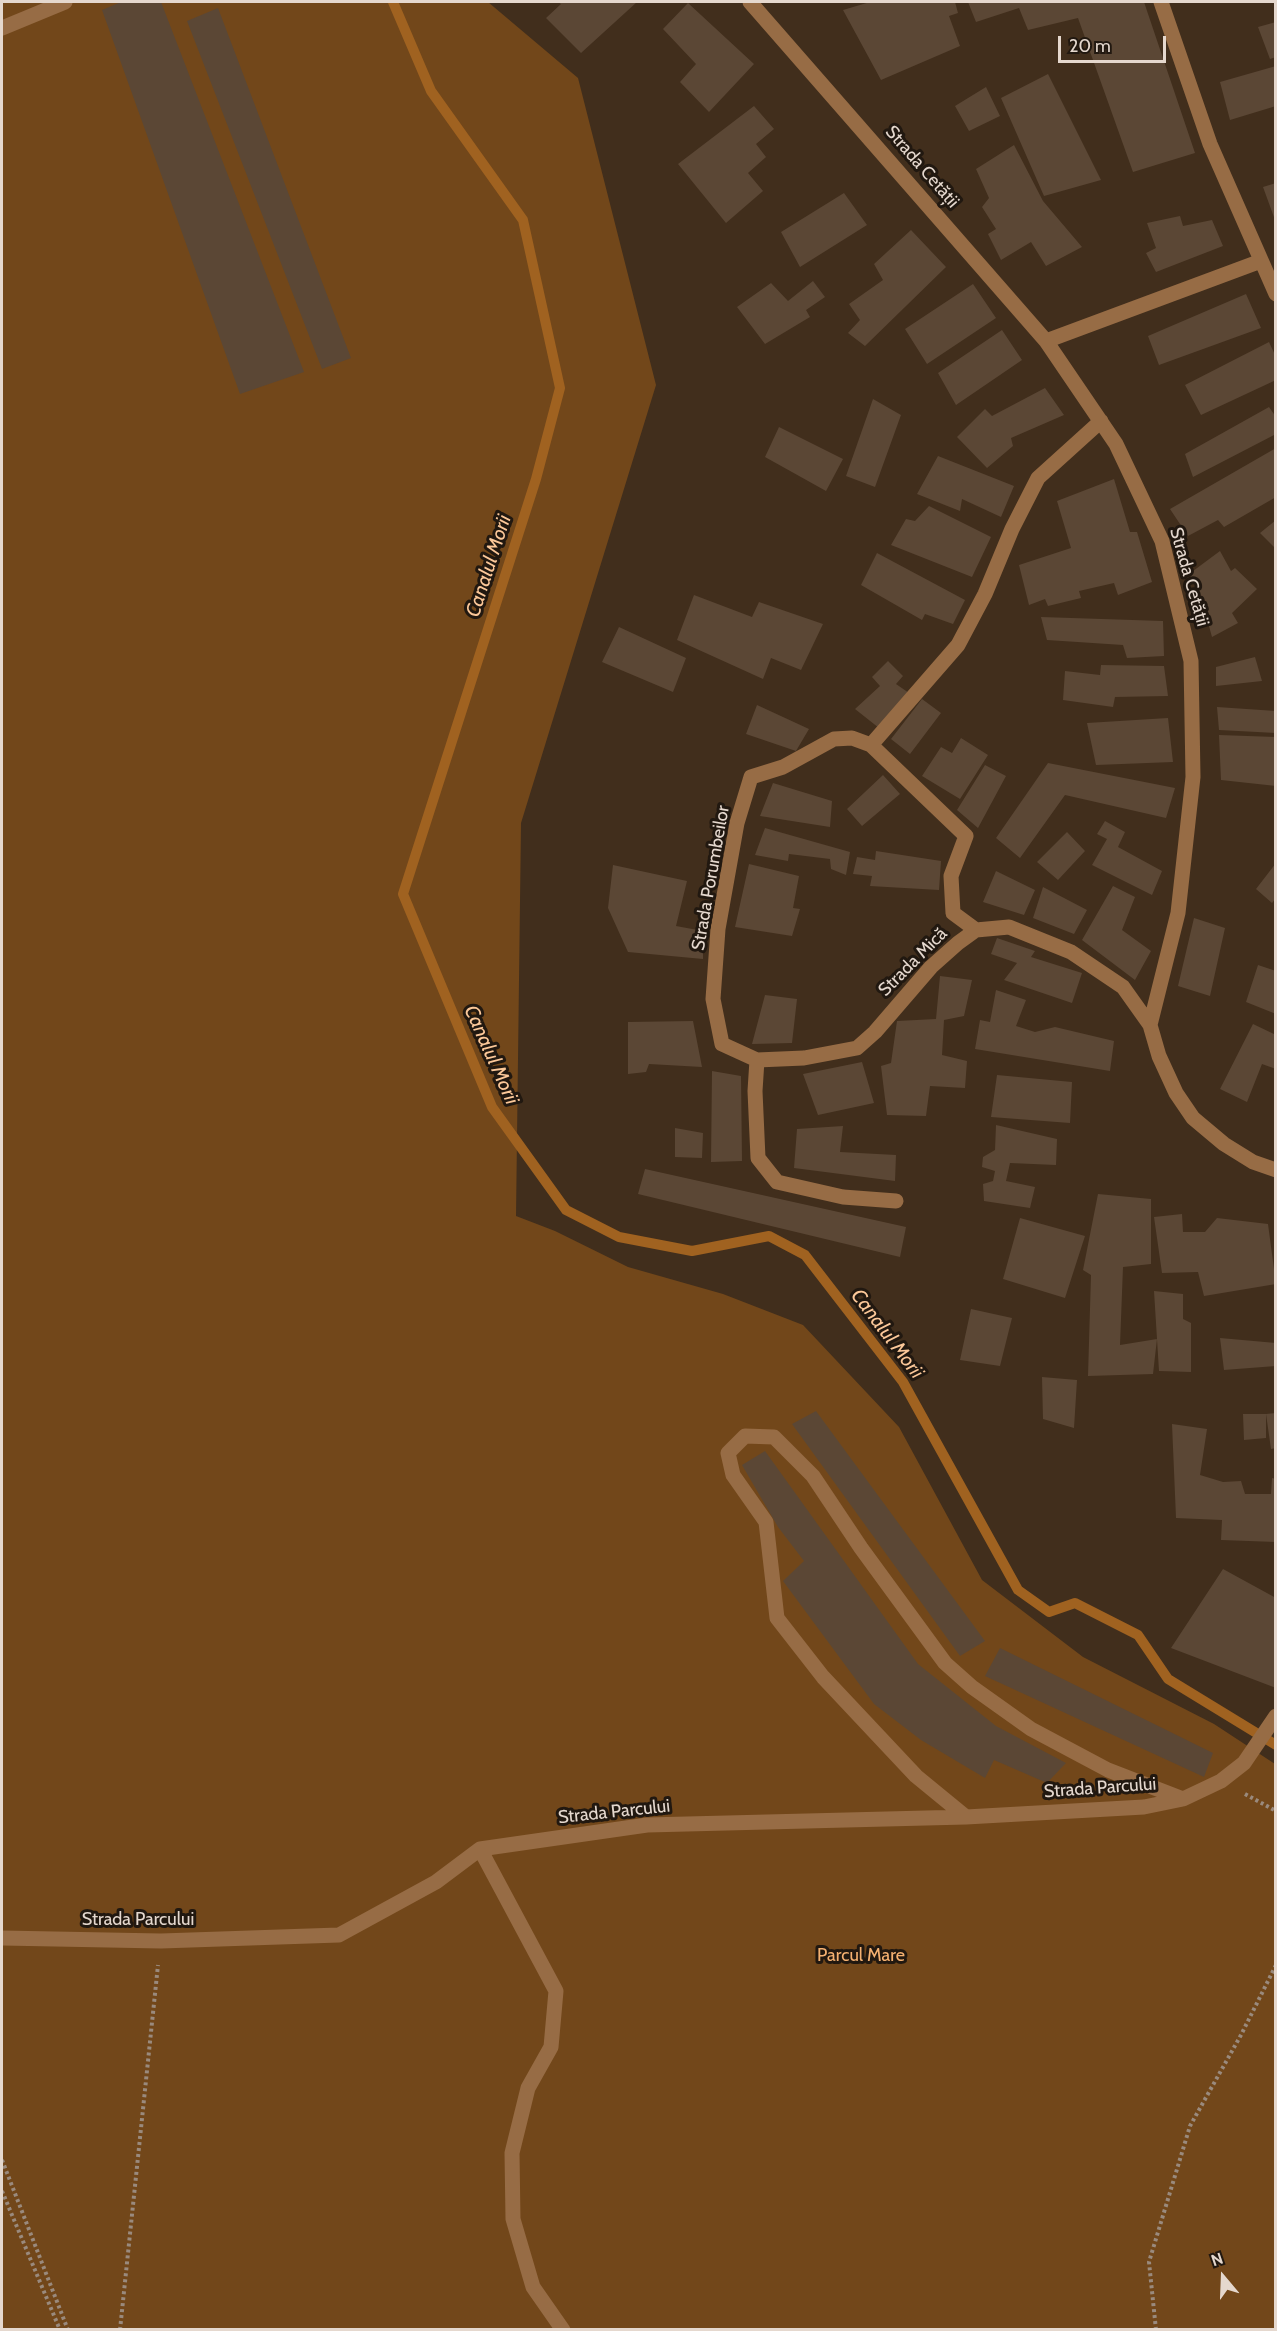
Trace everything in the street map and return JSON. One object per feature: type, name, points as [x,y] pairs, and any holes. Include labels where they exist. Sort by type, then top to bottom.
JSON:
[{"type":"street","points":[[2,28],[65,2]]},
{"type":"street","name":"Strada Cetății","points":[[750,2],[1046,340],[1116,444],[1161,541],[1191,661],[1193,777],[1178,913],[1150,1025]]},
{"type":"street","points":[[1161,2],[1210,144],[1275,294]]},
{"type":"street","points":[[1046,340],[1261,261]]},
{"type":"street","points":[[976,930],[953,913],[951,876],[966,836],[871,745],[958,645],[985,594],[1012,529],[1038,478],[1101,421]]},
{"type":"street","name":"Strada Porumbeilor","points":[[722,1044],[713,999],[718,928],[737,823],[752,777],[807,755],[834,739],[852,738],[871,745]]},
{"type":"street","name":"Strada Mică","points":[[722,1044],[757,1060],[804,1058],[857,1048],[875,1032],[931,967],[976,930],[1009,927],[1071,952],[1123,987],[1150,1025]]},
{"type":"street","points":[[1150,1025],[1159,1056],[1176,1093],[1193,1118],[1224,1144],[1253,1162],[1275,1170]]},
{"type":"street","points":[[757,1060],[755,1090],[758,1158],[777,1182],[843,1197],[896,1201]]},
{"type":"street","points":[[966,1817],[916,1776],[824,1677],[777,1618],[766,1522],[733,1475],[728,1453],[745,1436],[774,1437],[813,1476],[861,1548],[945,1663],[972,1687],[1031,1729],[1108,1770],[1183,1799]]},
{"type":"street","name":"Strada Parcului","points":[[2,1938],[161,1941],[339,1935],[436,1882],[480,1849],[647,1825],[966,1817],[1144,1807],[1183,1799],[1221,1781],[1244,1763],[1275,1716]]},
{"type":"street","points":[[480,1849],[556,1991],[551,2047],[528,2088],[512,2152],[513,2218],[533,2287],[563,2330]]},
{"type":"path","points":[[120,2330],[161,1941]]},
{"type":"path","points":[[1156,2330],[1149,2262],[1190,2126],[1241,2035],[1275,1965]]},
{"type":"path","points":[[2,2160],[68,2330]]},
{"type":"path","points":[[2,2191],[60,2330]]},
{"type":"green space","name":"Parcul Mare","points":[[2,2],[488,2],[578,78],[656,385],[521,823],[516,1216],[555,1231],[628,1267],[723,1294],[803,1325],[899,1427],[982,1580],[1083,1657],[1214,1724],[1275,1764],[1275,2329],[2,2330]]},
{"type":"building","points":[[121,2],[161,2],[304,372],[240,394],[102,10]]},
{"type":"building","points":[[558,2],[637,2],[581,53],[546,18],[561,4]]},
{"type":"building","points":[[870,2],[955,2],[958,13],[949,16],[960,46],[881,80],[843,10]]},
{"type":"building","points":[[968,2],[1144,2],[1195,153],[1133,172],[1078,18],[1028,30],[1019,8],[976,22]]},
{"type":"building","points":[[688,3],[754,64],[709,112],[680,82],[696,64],[663,29]]},
{"type":"building","points":[[218,8],[351,358],[322,369],[187,21]]},
{"type":"building","points":[[1276,22],[1276,57],[1270,59],[1258,27]]},
{"type":"building","points":[[1276,66],[1276,106],[1230,120],[1220,82]]},
{"type":"building","points":[[1048,74],[1101,180],[1044,196],[1001,98]]},
{"type":"building","points":[[986,87],[1000,116],[969,131],[955,106]]},
{"type":"building","points":[[754,106],[774,129],[756,144],[766,157],[748,173],[763,191],[726,223],[678,164]]},
{"type":"building","points":[[1014,145],[1043,201],[1082,247],[1046,266],[1031,242],[1001,260],[988,234],[996,229],[982,207],[989,198],[976,169]]},
{"type":"building","points":[[1276,183],[1276,220],[1275,220],[1263,187]]},
{"type":"building","points":[[844,193],[867,225],[800,267],[781,232]]},
{"type":"building","points":[[1180,216],[1183,226],[1212,220],[1223,246],[1156,272],[1146,253],[1156,248],[1147,223]]},
{"type":"building","points":[[911,230],[946,267],[865,346],[848,333],[860,320],[849,304],[883,280],[874,264]]},
{"type":"building","points":[[813,281],[825,297],[806,310],[810,317],[765,344],[737,307],[771,283],[788,301]]},
{"type":"building","points":[[973,284],[996,318],[927,364],[905,329]]},
{"type":"building","points":[[1246,294],[1261,328],[1159,365],[1148,336]]},
{"type":"building","points":[[1002,330],[1022,360],[956,405],[938,373]]},
{"type":"building","points":[[1269,342],[1276,357],[1276,380],[1201,415],[1185,385]]},
{"type":"building","points":[[1045,388],[1064,415],[1011,438],[1013,446],[987,468],[957,437],[985,409],[992,416]]},
{"type":"building","points":[[873,399],[901,415],[875,487],[846,476]]},
{"type":"building","points":[[1269,407],[1276,417],[1276,434],[1193,477],[1185,454]]},
{"type":"building","points":[[779,427],[843,459],[826,491],[765,457]]},
{"type":"building","points":[[1276,448],[1276,497],[1224,527],[1218,520],[1188,536],[1170,509]]},
{"type":"building","points":[[938,456],[1014,486],[1001,517],[962,499],[960,511],[917,494]]},
{"type":"building","points":[[1114,479],[1130,532],[1137,532],[1152,582],[1118,595],[1114,583],[1079,591],[1081,598],[1048,606],[1045,599],[1029,605],[1019,565],[1071,548],[1057,501]]},
{"type":"building","points":[[929,506],[991,537],[972,577],[891,545],[906,519],[915,521]]},
{"type":"building","points":[[1276,520],[1276,549],[1260,533]]},
{"type":"building","points":[[1220,551],[1231,571],[1235,568],[1257,589],[1232,613],[1238,623],[1212,637],[1200,594],[1189,574]]},
{"type":"building","points":[[877,553],[965,600],[953,624],[925,614],[922,620],[861,585]]},
{"type":"building","points":[[694,595],[752,617],[759,602],[823,624],[801,670],[771,658],[763,679],[677,640]]},
{"type":"building","points":[[1041,617],[1163,621],[1164,656],[1127,658],[1123,645],[1047,640]]},
{"type":"building","points":[[619,627],[686,658],[673,692],[602,662]]},
{"type":"building","points":[[1255,657],[1262,681],[1216,686],[1216,667]]},
{"type":"building","points":[[888,661],[903,676],[896,684],[909,693],[879,728],[855,709],[880,686],[872,677]]},
{"type":"building","points":[[1101,665],[1164,666],[1168,696],[1115,697],[1113,707],[1063,700],[1065,671],[1100,675]]},
{"type":"building","points":[[922,699],[941,713],[910,754],[891,739]]},
{"type":"building","points":[[757,705],[809,729],[796,751],[746,734]]},
{"type":"building","points":[[1217,707],[1276,711],[1276,733],[1219,730]]},
{"type":"building","points":[[1168,718],[1173,762],[1096,765],[1087,723]]},
{"type":"building","points":[[1219,735],[1276,737],[1276,786],[1221,780]]},
{"type":"building","points":[[961,738],[988,755],[960,799],[922,776],[941,747],[952,753]]},
{"type":"building","points":[[1048,763],[1175,788],[1166,818],[1065,795],[1020,858],[996,838]]},
{"type":"building","points":[[985,765],[1006,776],[978,828],[957,810]]},
{"type":"building","points":[[883,775],[900,794],[862,826],[847,809]]},
{"type":"building","points":[[773,783],[832,801],[830,827],[760,816]]},
{"type":"building","points":[[1105,821],[1125,832],[1118,847],[1162,871],[1152,895],[1092,865],[1107,839],[1097,834]]},
{"type":"building","points":[[765,828],[850,852],[846,875],[831,869],[830,859],[789,854],[788,861],[755,855]]},
{"type":"building","points":[[1067,832],[1085,851],[1058,880],[1037,862]]},
{"type":"building","points":[[876,851],[941,861],[939,890],[870,886],[872,876],[853,874],[857,857],[875,860]]},
{"type":"building","points":[[1276,863],[1276,898],[1272,903],[1256,889]]},
{"type":"building","points":[[749,864],[799,876],[793,908],[800,909],[792,936],[735,927]]},
{"type":"building","points":[[613,865],[687,881],[676,926],[703,931],[703,959],[628,952],[608,908]]},
{"type":"building","points":[[996,871],[1035,890],[1024,915],[983,902]]},
{"type":"building","points":[[1113,886],[1135,897],[1122,930],[1151,951],[1135,980],[1082,940]]},
{"type":"building","points":[[1043,887],[1087,910],[1074,934],[1033,918]]},
{"type":"building","points":[[1194,918],[1225,928],[1210,996],[1178,986]]},
{"type":"building","points":[[997,938],[1035,951],[1031,957],[1082,973],[1072,1003],[1004,980],[1017,963],[991,954]]},
{"type":"building","points":[[1258,965],[1276,971],[1276,1014],[1246,1002]]},
{"type":"building","points":[[940,976],[972,980],[964,1016],[944,1020],[942,1055],[967,1061],[965,1088],[930,1086],[926,1116],[887,1115],[881,1066],[891,1063],[897,1021],[936,1019]]},
{"type":"building","points":[[996,990],[1026,1000],[1016,1026],[1035,1032],[1055,1027],[1114,1041],[1110,1071],[975,1049],[980,1020],[990,1022]]},
{"type":"building","points":[[765,995],[797,999],[792,1043],[752,1044]]},
{"type":"building","points":[[693,1021],[702,1067],[649,1064],[646,1072],[628,1074],[628,1022]]},
{"type":"building","points":[[1253,1024],[1276,1035],[1276,1069],[1262,1064],[1247,1102],[1220,1089]]},
{"type":"building","points":[[862,1062],[874,1103],[818,1115],[803,1074]]},
{"type":"building","points":[[712,1071],[741,1076],[742,1161],[711,1162]]},
{"type":"building","points":[[997,1075],[1072,1082],[1070,1123],[991,1117]]},
{"type":"building","points":[[996,1125],[1057,1139],[1056,1165],[1010,1163],[1006,1181],[1035,1187],[1030,1208],[984,1201],[983,1184],[993,1181],[995,1171],[982,1167],[983,1157],[995,1150]]},
{"type":"building","points":[[843,1126],[840,1152],[896,1155],[895,1181],[794,1168],[797,1129]]},
{"type":"building","points":[[675,1128],[703,1133],[702,1158],[675,1157]]},
{"type":"building","points":[[645,1169],[906,1227],[900,1257],[638,1194]]},
{"type":"building","points":[[1098,1194],[1151,1199],[1151,1264],[1123,1267],[1120,1345],[1157,1339],[1153,1374],[1088,1376],[1091,1275],[1083,1270]]},
{"type":"building","points":[[1182,1214],[1183,1232],[1205,1232],[1217,1218],[1268,1224],[1276,1284],[1204,1296],[1198,1272],[1162,1273],[1154,1217]]},
{"type":"building","points":[[1020,1218],[1085,1236],[1065,1298],[1003,1279]]},
{"type":"building","points":[[1154,1291],[1183,1294],[1183,1319],[1191,1323],[1191,1372],[1159,1371]]},
{"type":"building","points":[[971,1309],[1012,1318],[1000,1366],[960,1360]]},
{"type":"building","points":[[1220,1338],[1276,1343],[1276,1366],[1224,1370]]},
{"type":"building","points":[[1042,1377],[1077,1380],[1074,1428],[1043,1419]]},
{"type":"building","points":[[816,1411],[985,1641],[960,1656],[792,1424]]},
{"type":"building","points":[[1276,1413],[1276,1448],[1271,1449],[1266,1414]]},
{"type":"building","points":[[1243,1414],[1266,1414],[1266,1438],[1244,1440]]},
{"type":"building","points":[[1172,1424],[1207,1429],[1200,1475],[1223,1482],[1241,1481],[1245,1494],[1271,1494],[1272,1478],[1276,1479],[1276,1542],[1221,1540],[1222,1520],[1176,1518]]},
{"type":"building","points":[[765,1451],[918,1664],[996,1726],[1066,1763],[1047,1783],[994,1760],[985,1778],[921,1740],[874,1704],[783,1581],[804,1561],[778,1527],[742,1465]]},
{"type":"building","points":[[1223,1569],[1276,1598],[1276,1688],[1171,1648]]},
{"type":"building","points":[[1000,1648],[1213,1753],[1204,1777],[985,1676]]},
{"type":"waterway","name":"Canalul Morii","points":[[393,2],[431,91],[523,220],[560,388],[536,479],[403,894],[492,1107],[566,1210],[619,1237],[692,1251],[769,1236],[805,1255],[903,1382],[1018,1590],[1049,1612],[1075,1603],[1138,1635],[1168,1679],[1276,1745]]}]
